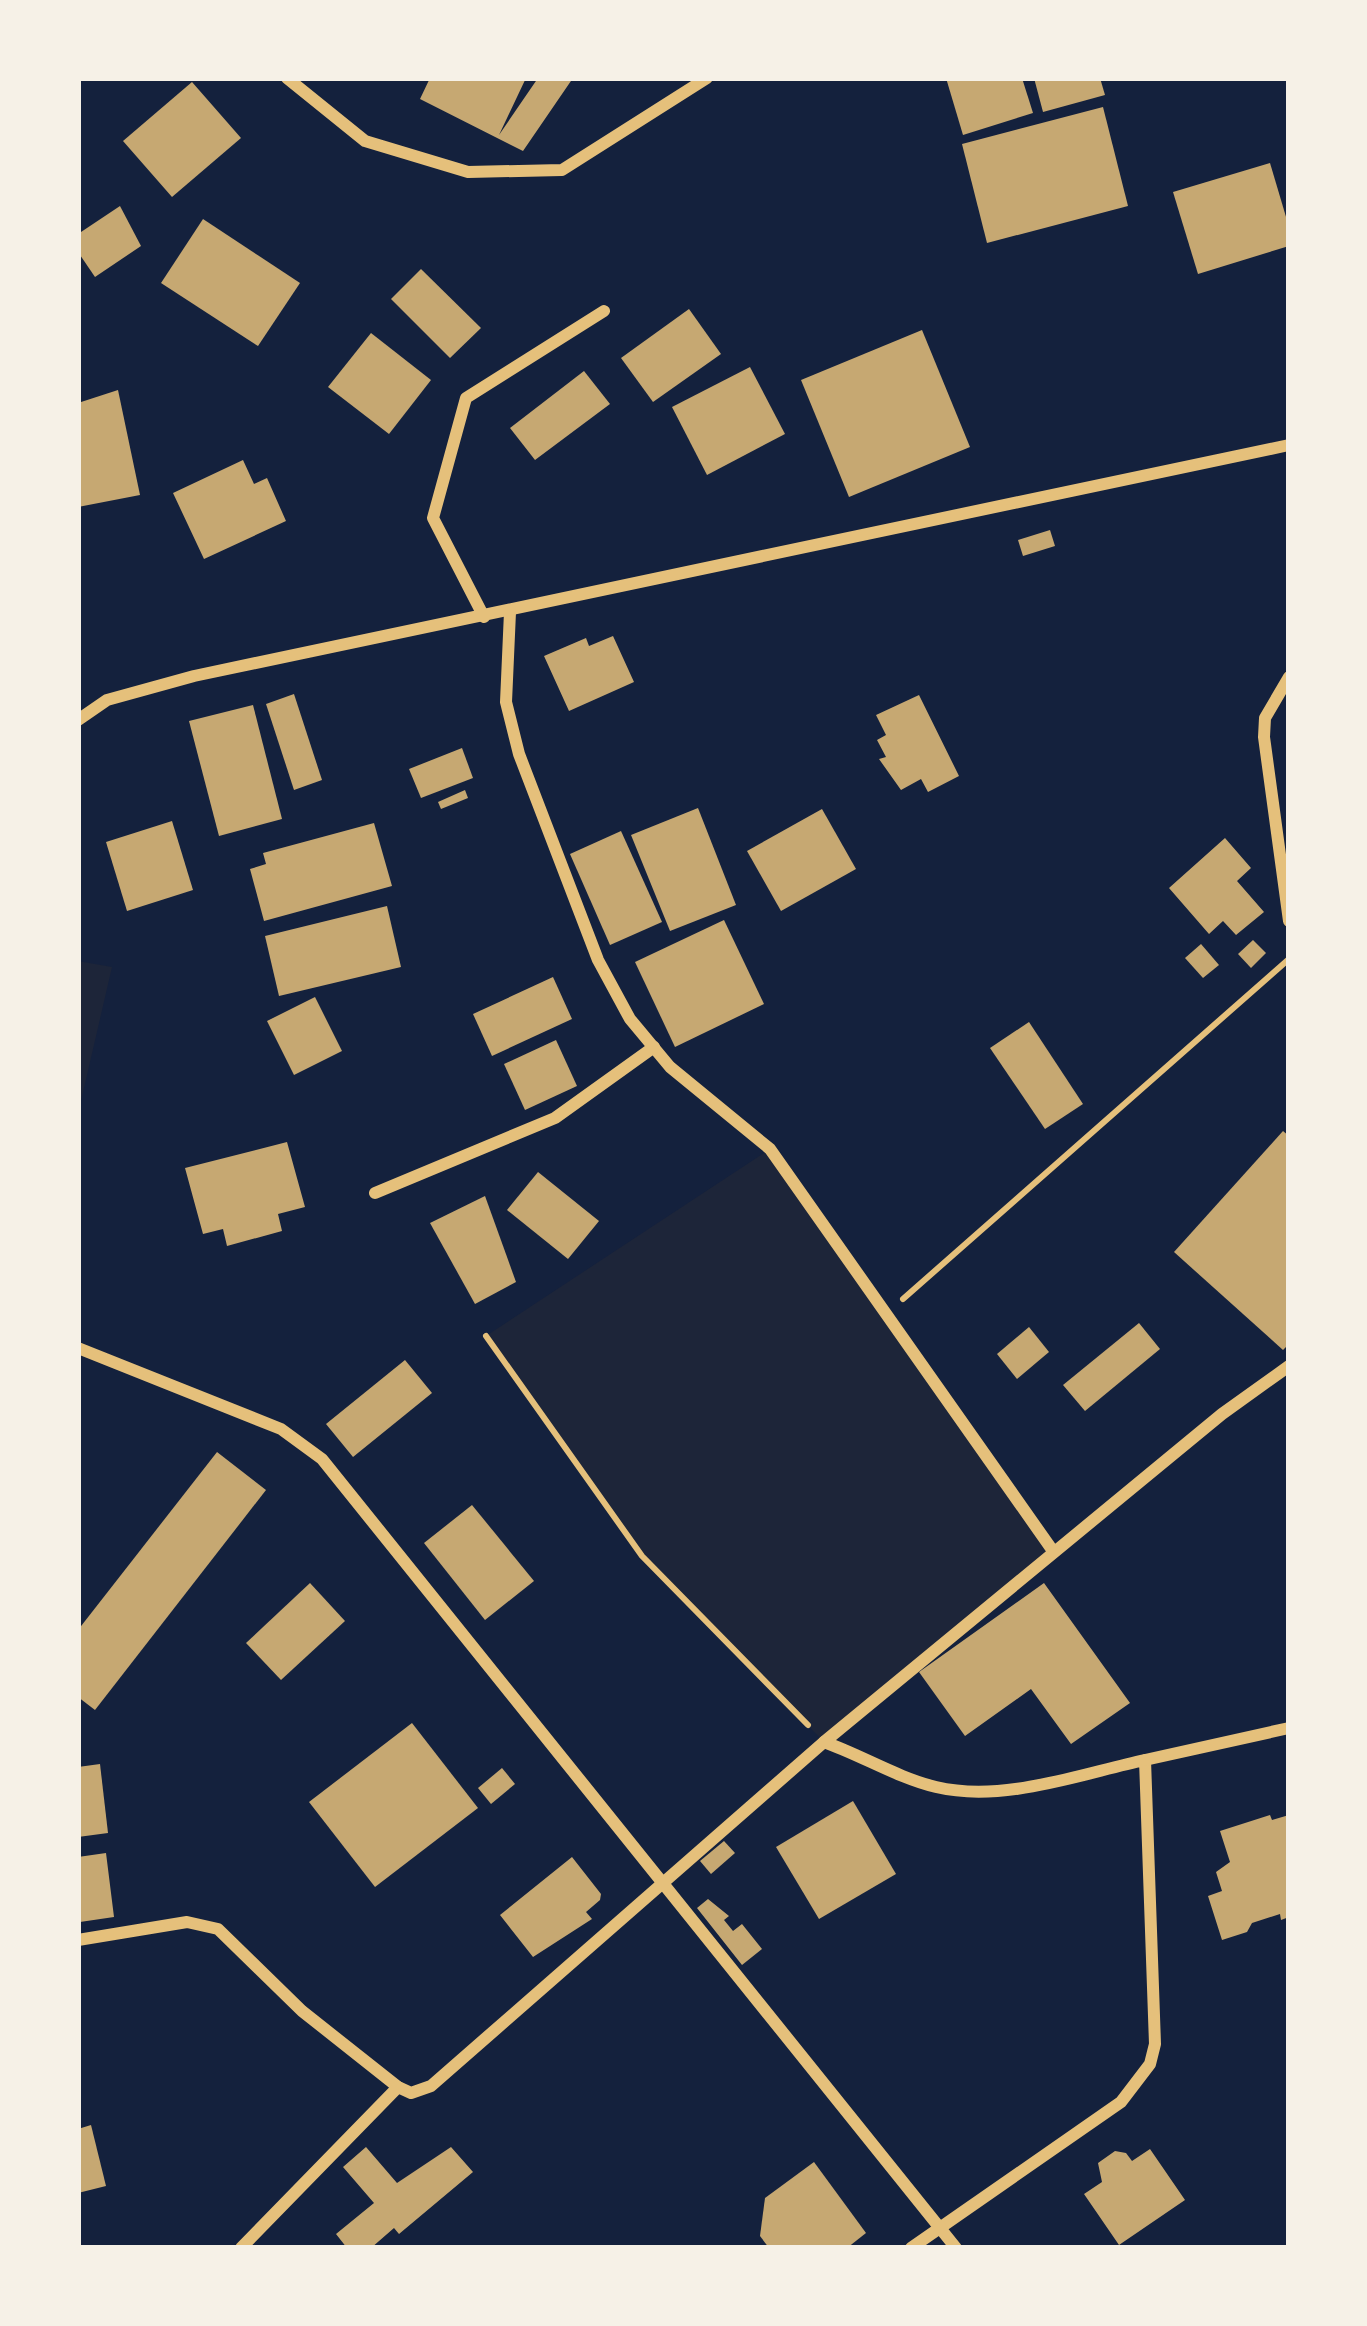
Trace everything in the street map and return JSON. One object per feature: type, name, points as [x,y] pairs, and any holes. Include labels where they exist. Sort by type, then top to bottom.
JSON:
[{"type":"street","points":[[287,78],[365,141],[467,172],[562,170],[707,78]]},
{"type":"street","points":[[484,617],[433,518],[466,398],[604,311]]},
{"type":"street","points":[[78,720],[107,700],[194,676],[1289,445]]},
{"type":"street","points":[[510,612],[506,702],[519,754],[598,960],[630,1018],[670,1067],[770,1148],[1053,1551]]},
{"type":"street","points":[[1289,677],[1265,718],[1264,736],[1289,921]]},
{"type":"street","points":[[375,1193],[555,1118],[653,1047]]},
{"type":"street","points":[[78,1348],[281,1429],[322,1459],[665,1880],[956,2248]]},
{"type":"street","points":[[78,1940],[187,1922],[218,1929],[302,2011],[398,2087],[411,2093],[431,2086],[824,1742],[1053,1551],[1289,1366]]},
{"type":"street","points":[[824,1742],[934,1787],[1002,1791],[1289,1728]]},
{"type":"street","points":[[911,2248],[1121,2102],[1150,2064],[1155,2044],[1145,1760]]},
{"type":"street","points":[[241,2248],[398,2087]]},
{"type":"path","points":[[887,1314],[1289,959]]},
{"type":"path","points":[[486,1336],[642,1556],[824,1742]]},
{"type":"shaded area","points":[[78,961],[112,967],[78,1114]]},
{"type":"shaded area","points":[[770,1149],[1053,1551],[824,1742],[642,1556],[486,1336]]},
{"type":"building","points":[[430,78],[526,78],[499,135],[538,78],[573,78],[523,151],[420,99]]},
{"type":"building","points":[[946,78],[1022,78],[1033,113],[963,135]]},
{"type":"building","points":[[1034,78],[1100,78],[1105,95],[1043,112]]},
{"type":"building","points":[[192,82],[241,138],[172,197],[123,141]]},
{"type":"building","points":[[1103,107],[1128,206],[987,243],[962,144]]},
{"type":"building","points":[[1270,163],[1289,227],[1289,246],[1198,274],[1173,192]]},
{"type":"building","points":[[120,206],[141,246],[95,277],[78,252],[78,234]]},
{"type":"building","points":[[203,219],[300,283],[258,346],[161,283]]},
{"type":"building","points":[[421,269],[481,328],[450,358],[391,299]]},
{"type":"building","points":[[689,309],[721,354],[653,402],[621,358]]},
{"type":"building","points":[[922,330],[970,447],[849,497],[801,380]]},
{"type":"building","points":[[371,333],[431,380],[389,434],[328,387]]},
{"type":"building","points":[[750,367],[785,434],[707,475],[672,407]]},
{"type":"building","points":[[584,371],[610,404],[535,460],[510,428]]},
{"type":"building","points":[[118,390],[140,495],[78,507],[78,403]]},
{"type":"building","points":[[243,460],[254,484],[267,478],[286,521],[204,559],[173,493]]},
{"type":"building","points":[[1050,530],[1055,546],[1023,556],[1018,540]]},
{"type":"building","points":[[613,636],[634,682],[569,711],[544,656],[586,638],[589,646]]},
{"type":"building","points":[[294,694],[322,780],[294,790],[266,704]]},
{"type":"building","points":[[919,695],[959,776],[928,792],[921,779],[901,790],[879,759],[886,757],[877,740],[886,735],[876,715]]},
{"type":"building","points":[[253,705],[282,819],[219,836],[189,721]]},
{"type":"building","points":[[462,748],[473,778],[421,798],[409,769]]},
{"type":"building","points":[[465,790],[468,798],[441,809],[438,802]]},
{"type":"building","points":[[698,808],[736,905],[670,931],[631,835]]},
{"type":"building","points":[[822,809],[856,869],[781,911],[747,851]]},
{"type":"building","points":[[172,821],[193,890],[127,911],[106,842]]},
{"type":"building","points":[[374,823],[392,886],[264,921],[250,869],[266,864],[263,853]]},
{"type":"building","points":[[621,831],[662,922],[610,945],[570,854]]},
{"type":"building","points":[[1225,838],[1251,868],[1237,881],[1264,912],[1236,935],[1223,921],[1209,934],[1169,888]]},
{"type":"building","points":[[387,906],[401,967],[279,996],[265,936]]},
{"type":"building","points":[[724,920],[764,1004],[675,1047],[635,962]]},
{"type":"building","points":[[1253,940],[1266,953],[1251,968],[1238,954]]},
{"type":"building","points":[[1201,944],[1219,965],[1203,978],[1185,958]]},
{"type":"building","points":[[553,977],[572,1019],[492,1056],[473,1014]]},
{"type":"building","points":[[315,997],[342,1051],[294,1075],[267,1021]]},
{"type":"building","points":[[1029,1022],[1083,1104],[1045,1129],[990,1048]]},
{"type":"building","points":[[556,1040],[577,1086],[525,1110],[504,1064]]},
{"type":"building","points":[[1283,1131],[1289,1136],[1289,1344],[1283,1350],[1174,1252]]},
{"type":"building","points":[[287,1142],[305,1207],[278,1214],[282,1231],[227,1246],[223,1229],[203,1234],[185,1168]]},
{"type":"building","points":[[538,1172],[599,1221],[568,1259],[507,1210]]},
{"type":"building","points":[[485,1196],[516,1282],[475,1304],[430,1223]]},
{"type":"building","points":[[1139,1323],[1160,1349],[1085,1411],[1063,1385]]},
{"type":"building","points":[[1029,1327],[1049,1352],[1017,1379],[997,1354]]},
{"type":"building","points":[[405,1360],[432,1393],[353,1457],[326,1424]]},
{"type":"building","points":[[217,1452],[266,1490],[95,1710],[78,1697],[78,1630]]},
{"type":"building","points":[[472,1505],[534,1581],[485,1620],[424,1543]]},
{"type":"building","points":[[310,1583],[345,1621],[281,1680],[246,1643]]},
{"type":"building","points":[[1044,1583],[1130,1703],[1071,1744],[1031,1689],[965,1736],[919,1672]]},
{"type":"building","points":[[412,1723],[478,1808],[375,1887],[309,1802]]},
{"type":"building","points":[[100,1764],[108,1833],[78,1837],[78,1767]]},
{"type":"building","points":[[502,1768],[515,1784],[491,1804],[478,1788]]},
{"type":"building","points":[[853,1801],[896,1874],[819,1919],[776,1847]]},
{"type":"building","points":[[1270,1815],[1272,1820],[1289,1815],[1289,1917],[1281,1920],[1280,1914],[1252,1923],[1247,1932],[1222,1940],[1208,1896],[1222,1891],[1216,1872],[1230,1862],[1220,1831]]},
{"type":"building","points":[[724,1841],[735,1853],[711,1874],[700,1861]]},
{"type":"building","points":[[106,1853],[114,1917],[80,1922],[78,1857]]},
{"type":"building","points":[[572,1857],[601,1894],[600,1900],[586,1912],[592,1919],[533,1957],[500,1915]]},
{"type":"building","points":[[708,1899],[729,1916],[724,1920],[733,1931],[742,1924],[762,1949],[742,1965],[697,1908]]},
{"type":"building","points":[[91,2125],[106,2186],[78,2193],[78,2129]]},
{"type":"building","points":[[366,2147],[397,2183],[451,2147],[473,2172],[399,2234],[394,2228],[371,2248],[347,2248],[336,2234],[374,2203],[343,2167]]},
{"type":"building","points":[[1150,2149],[1185,2200],[1119,2245],[1084,2194],[1102,2182],[1098,2163],[1115,2151],[1126,2153],[1132,2161]]},
{"type":"building","points":[[814,2162],[866,2233],[847,2248],[769,2248],[760,2236],[765,2198]]}]
